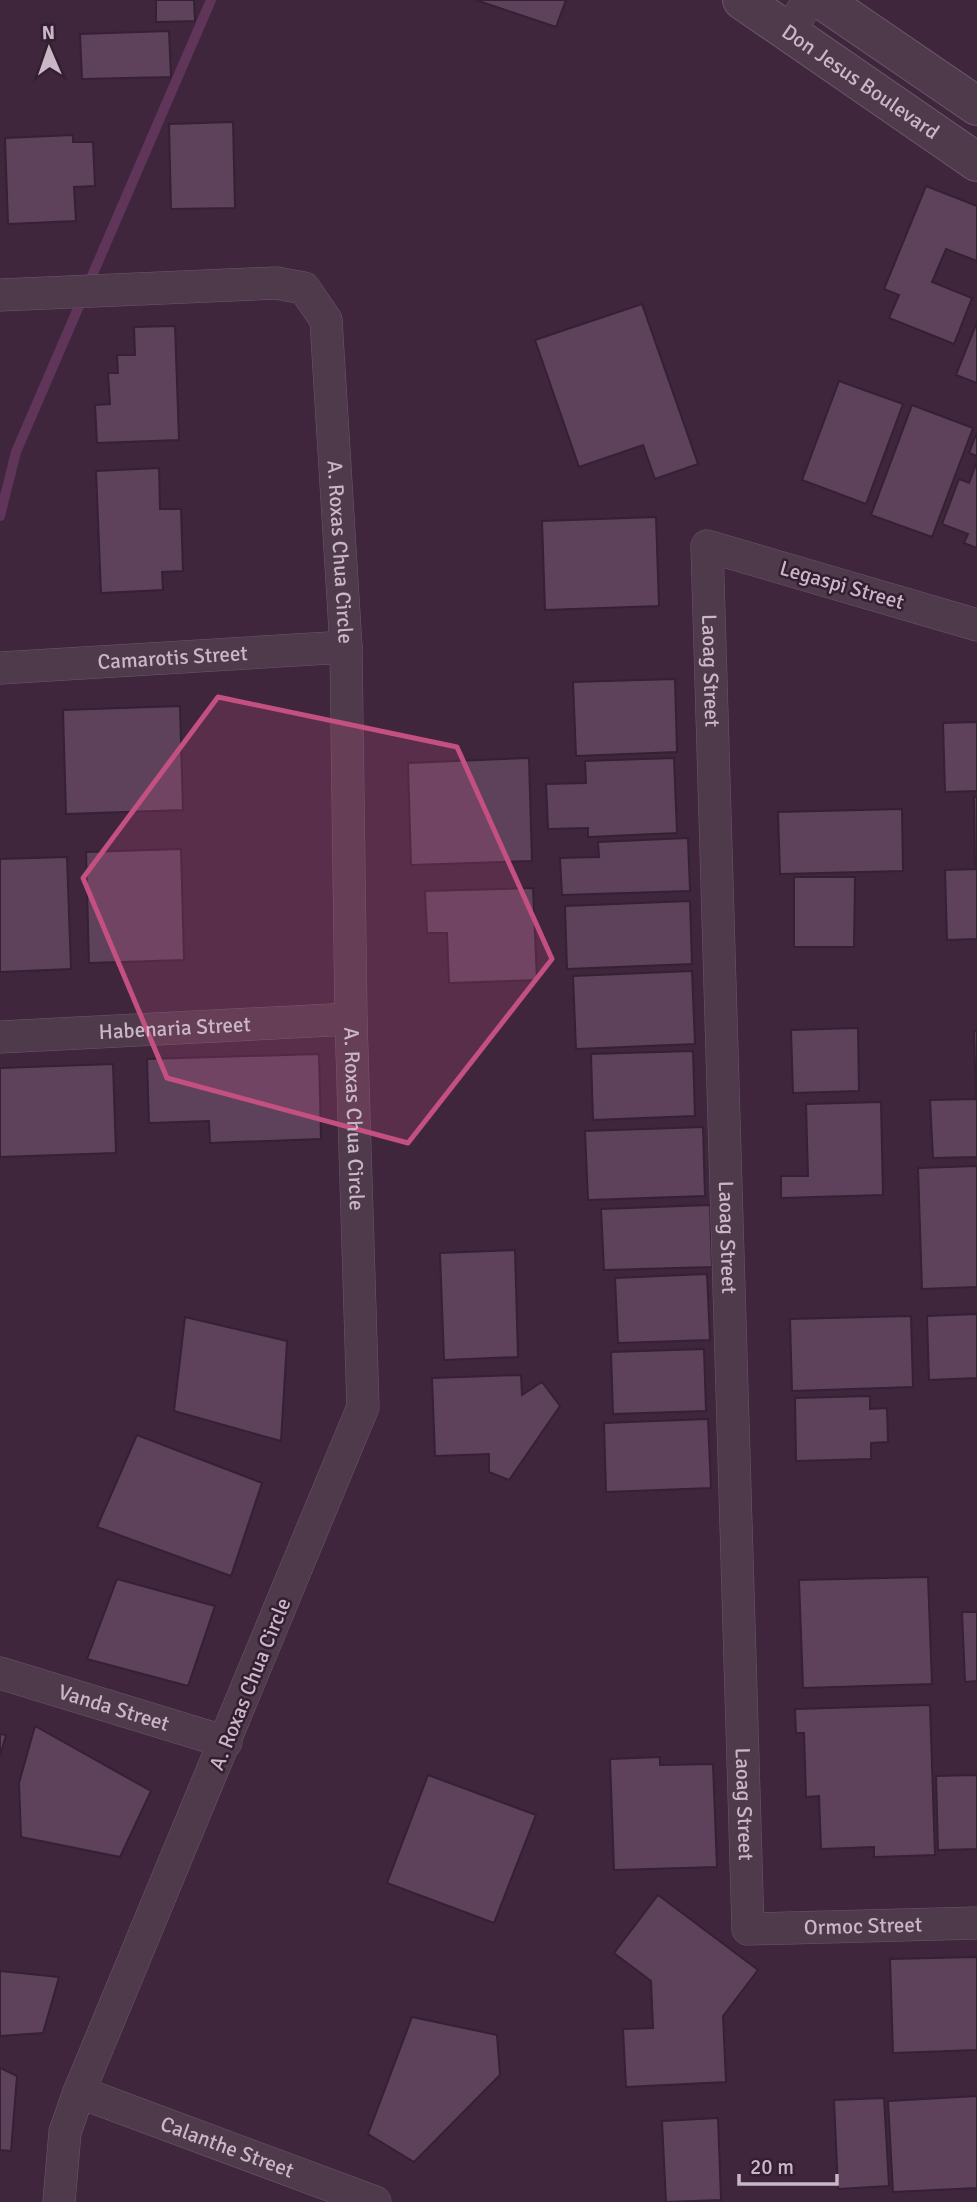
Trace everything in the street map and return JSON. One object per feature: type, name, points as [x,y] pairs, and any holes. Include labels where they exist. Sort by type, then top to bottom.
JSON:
[{"type":"street","name":"Don Jesus Boulevard","points":[[742,0],[799,16],[977,162]]},
{"type":"street","points":[[822,0],[977,106]]},
{"type":"street","name":"A. Roxas Chua Circle","points":[[0,295],[275,283],[304,288],[326,320],[346,648],[351,1019],[363,1408],[79,2092],[65,2132],[58,2202]]},
{"type":"street","name":"Legaspi Street","points":[[707,546],[977,625]]},
{"type":"street","name":"Laoag Street","points":[[707,546],[748,1929]]},
{"type":"street","name":"Camarotis Street","points":[[2,668],[346,648]]},
{"type":"street","name":"Habenaria Street","points":[[0,1037],[351,1019]]},
{"type":"street","name":"Vanda Street","points":[[0,1673],[226,1742]]},
{"type":"street","name":"Ormoc Street","points":[[748,1929],[977,1923]]},
{"type":"street","name":"Calanthe Street","points":[[79,2092],[375,2202]]},
{"type":"highlighted area","points":[[218,697],[457,747],[552,959],[408,1143],[167,1078],[83,878]]},
{"type":"building","points":[[156,0],[194,0],[195,21],[156,22]]},
{"type":"building","points":[[476,0],[566,0],[556,27]]},
{"type":"building","points":[[169,31],[171,77],[82,79],[80,34]]},
{"type":"building","points":[[233,122],[235,208],[171,209],[169,124]]},
{"type":"building","points":[[73,135],[73,142],[93,142],[95,186],[74,187],[76,221],[8,224],[5,138]]},
{"type":"building","points":[[926,186],[977,206],[977,261],[946,249],[932,282],[972,298],[954,344],[889,318],[899,295],[884,289]]},
{"type":"building","points":[[642,304],[698,464],[655,479],[643,445],[579,467],[535,340]]},
{"type":"building","points":[[977,322],[977,383],[956,375]]},
{"type":"building","points":[[175,326],[179,440],[97,443],[95,405],[110,404],[108,373],[118,373],[117,355],[135,355],[134,327]]},
{"type":"building","points":[[839,381],[903,404],[866,504],[802,480]]},
{"type":"building","points":[[912,405],[973,428],[932,537],[871,515]]},
{"type":"building","points":[[977,432],[977,456],[969,453]]},
{"type":"building","points":[[977,461],[977,548],[964,543],[968,534],[942,524],[959,479],[969,483]]},
{"type":"building","points":[[159,468],[160,509],[181,509],[183,571],[162,572],[163,590],[101,593],[96,471]]},
{"type":"building","points":[[656,517],[659,606],[545,610],[542,521]]},
{"type":"building","points":[[675,679],[677,752],[576,756],[573,682]]},
{"type":"building","points":[[180,706],[183,810],[66,814],[63,710]]},
{"type":"building","points":[[977,722],[977,791],[945,792],[943,723]]},
{"type":"building","points":[[529,758],[532,861],[411,865],[408,763]]},
{"type":"building","points":[[674,758],[677,833],[588,837],[588,828],[548,829],[546,784],[586,783],[585,761]]},
{"type":"building","points":[[974,797],[977,797],[977,866],[975,866]]},
{"type":"building","points":[[902,809],[903,871],[780,874],[778,812]]},
{"type":"building","points":[[688,838],[690,891],[562,895],[560,858],[599,857],[598,842]]},
{"type":"building","points":[[181,849],[184,960],[89,963],[86,852]]},
{"type":"building","points":[[67,857],[71,969],[0,972],[0,859]]},
{"type":"building","points":[[977,869],[977,939],[947,940],[945,870]]},
{"type":"building","points":[[794,877],[855,877],[854,947],[794,947]]},
{"type":"building","points":[[533,888],[537,980],[449,983],[447,933],[427,933],[425,891]]},
{"type":"building","points":[[690,901],[692,964],[567,969],[565,906]]},
{"type":"building","points":[[692,971],[695,1044],[576,1049],[573,976]]},
{"type":"building","points":[[858,1028],[859,1091],[793,1093],[791,1030]]},
{"type":"building","points":[[974,1031],[977,1031],[977,1157],[933,1158],[930,1100],[976,1099]]},
{"type":"building","points":[[693,1051],[695,1116],[593,1120],[591,1054]]},
{"type":"building","points":[[319,1054],[321,1139],[210,1143],[209,1121],[149,1123],[147,1059]]},
{"type":"building","points":[[113,1064],[116,1153],[0,1157],[0,1068]]},
{"type":"building","points":[[881,1102],[883,1195],[781,1198],[781,1176],[808,1176],[806,1104]]},
{"type":"building","points":[[703,1127],[705,1196],[588,1200],[585,1131]]},
{"type":"building","points":[[977,1166],[977,1287],[922,1289],[918,1168]]},
{"type":"building","points":[[710,1205],[712,1267],[604,1270],[601,1209]]},
{"type":"building","points":[[515,1250],[518,1357],[444,1360],[440,1253]]},
{"type":"building","points":[[707,1274],[710,1340],[618,1343],[615,1278]]},
{"type":"building","points":[[977,1314],[977,1378],[929,1380],[927,1316]]},
{"type":"building","points":[[911,1316],[913,1387],[792,1391],[790,1319]]},
{"type":"building","points":[[185,1317],[287,1341],[281,1441],[174,1411]]},
{"type":"building","points":[[704,1349],[706,1411],[613,1414],[611,1352]]},
{"type":"building","points":[[521,1375],[522,1395],[542,1382],[560,1406],[509,1480],[489,1472],[489,1454],[435,1456],[432,1378]]},
{"type":"building","points":[[870,1396],[870,1409],[887,1408],[888,1442],[871,1443],[871,1459],[796,1461],[795,1398]]},
{"type":"building","points":[[708,1419],[711,1488],[606,1492],[604,1423]]},
{"type":"building","points":[[137,1435],[262,1483],[231,1576],[97,1527]]},
{"type":"building","points":[[928,1577],[932,1684],[803,1688],[799,1580]]},
{"type":"building","points":[[117,1579],[215,1606],[188,1686],[87,1659]]},
{"type":"building","points":[[962,1612],[977,1612],[977,1681],[965,1682]]},
{"type":"building","points":[[930,1705],[935,1855],[874,1857],[874,1847],[821,1849],[819,1796],[806,1797],[804,1733],[796,1733],[795,1709]]},
{"type":"building","points":[[35,1726],[151,1791],[120,1857],[21,1837],[19,1783]]},
{"type":"building","points":[[0,1734],[6,1735],[0,1756]]},
{"type":"building","points":[[660,1757],[660,1765],[713,1764],[717,1867],[614,1870],[610,1759]]},
{"type":"building","points":[[428,1775],[536,1815],[494,1923],[387,1883]]},
{"type":"building","points":[[977,1775],[977,1849],[938,1850],[936,1776]]},
{"type":"building","points":[[658,1895],[758,1970],[723,2016],[726,2082],[626,2087],[623,2029],[653,2028],[651,1981],[614,1953]]},
{"type":"building","points":[[977,1957],[977,2050],[893,2053],[890,1959]]},
{"type":"building","points":[[0,1971],[59,1977],[43,2033],[0,2036]]},
{"type":"building","points":[[412,2017],[497,2035],[500,2075],[414,2162],[368,2134]]},
{"type":"building","points":[[0,2068],[17,2076],[11,2151],[0,2150]]},
{"type":"building","points":[[977,2096],[977,2188],[893,2192],[888,2101]]},
{"type":"building","points":[[884,2098],[889,2186],[838,2189],[834,2100]]},
{"type":"building","points":[[718,2118],[721,2200],[666,2202],[662,2121]]},
{"type":"waterway","points":[[0,516],[16,452],[211,0]]}]
